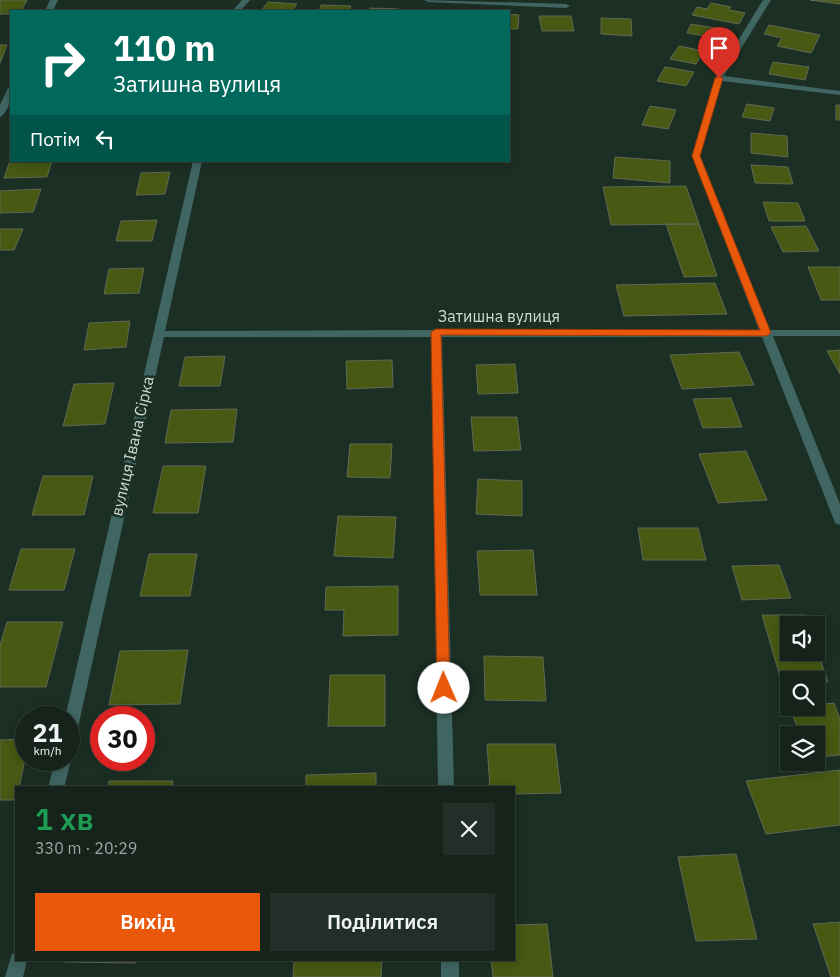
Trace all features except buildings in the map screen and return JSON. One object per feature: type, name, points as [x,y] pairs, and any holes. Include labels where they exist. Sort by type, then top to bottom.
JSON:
[{"type":"street","points":[[237,10],[246,0]]},
{"type":"street","points":[[428,0],[566,6]]},
{"type":"street","points":[[768,0],[719,78],[696,156],[840,520]]},
{"type":"street","points":[[719,78],[840,93]]},
{"type":"street","points":[[0,114],[10,92]]},
{"type":"street","name":"вулиця Івана Сірка","points":[[75,706],[198,162]]},
{"type":"street","points":[[436,332],[446,786]]},
{"type":"street","name":"Затишна вулиця","points":[[158,334],[436,332],[840,333]]},
{"type":"street","points":[[56,786],[60,771]]},
{"type":"street","points":[[14,977],[18,961]]},
{"type":"street","points":[[450,961],[450,977]]},
{"type":"route","points":[[444,688],[436,332],[766,333],[696,156],[719,78]]}]
